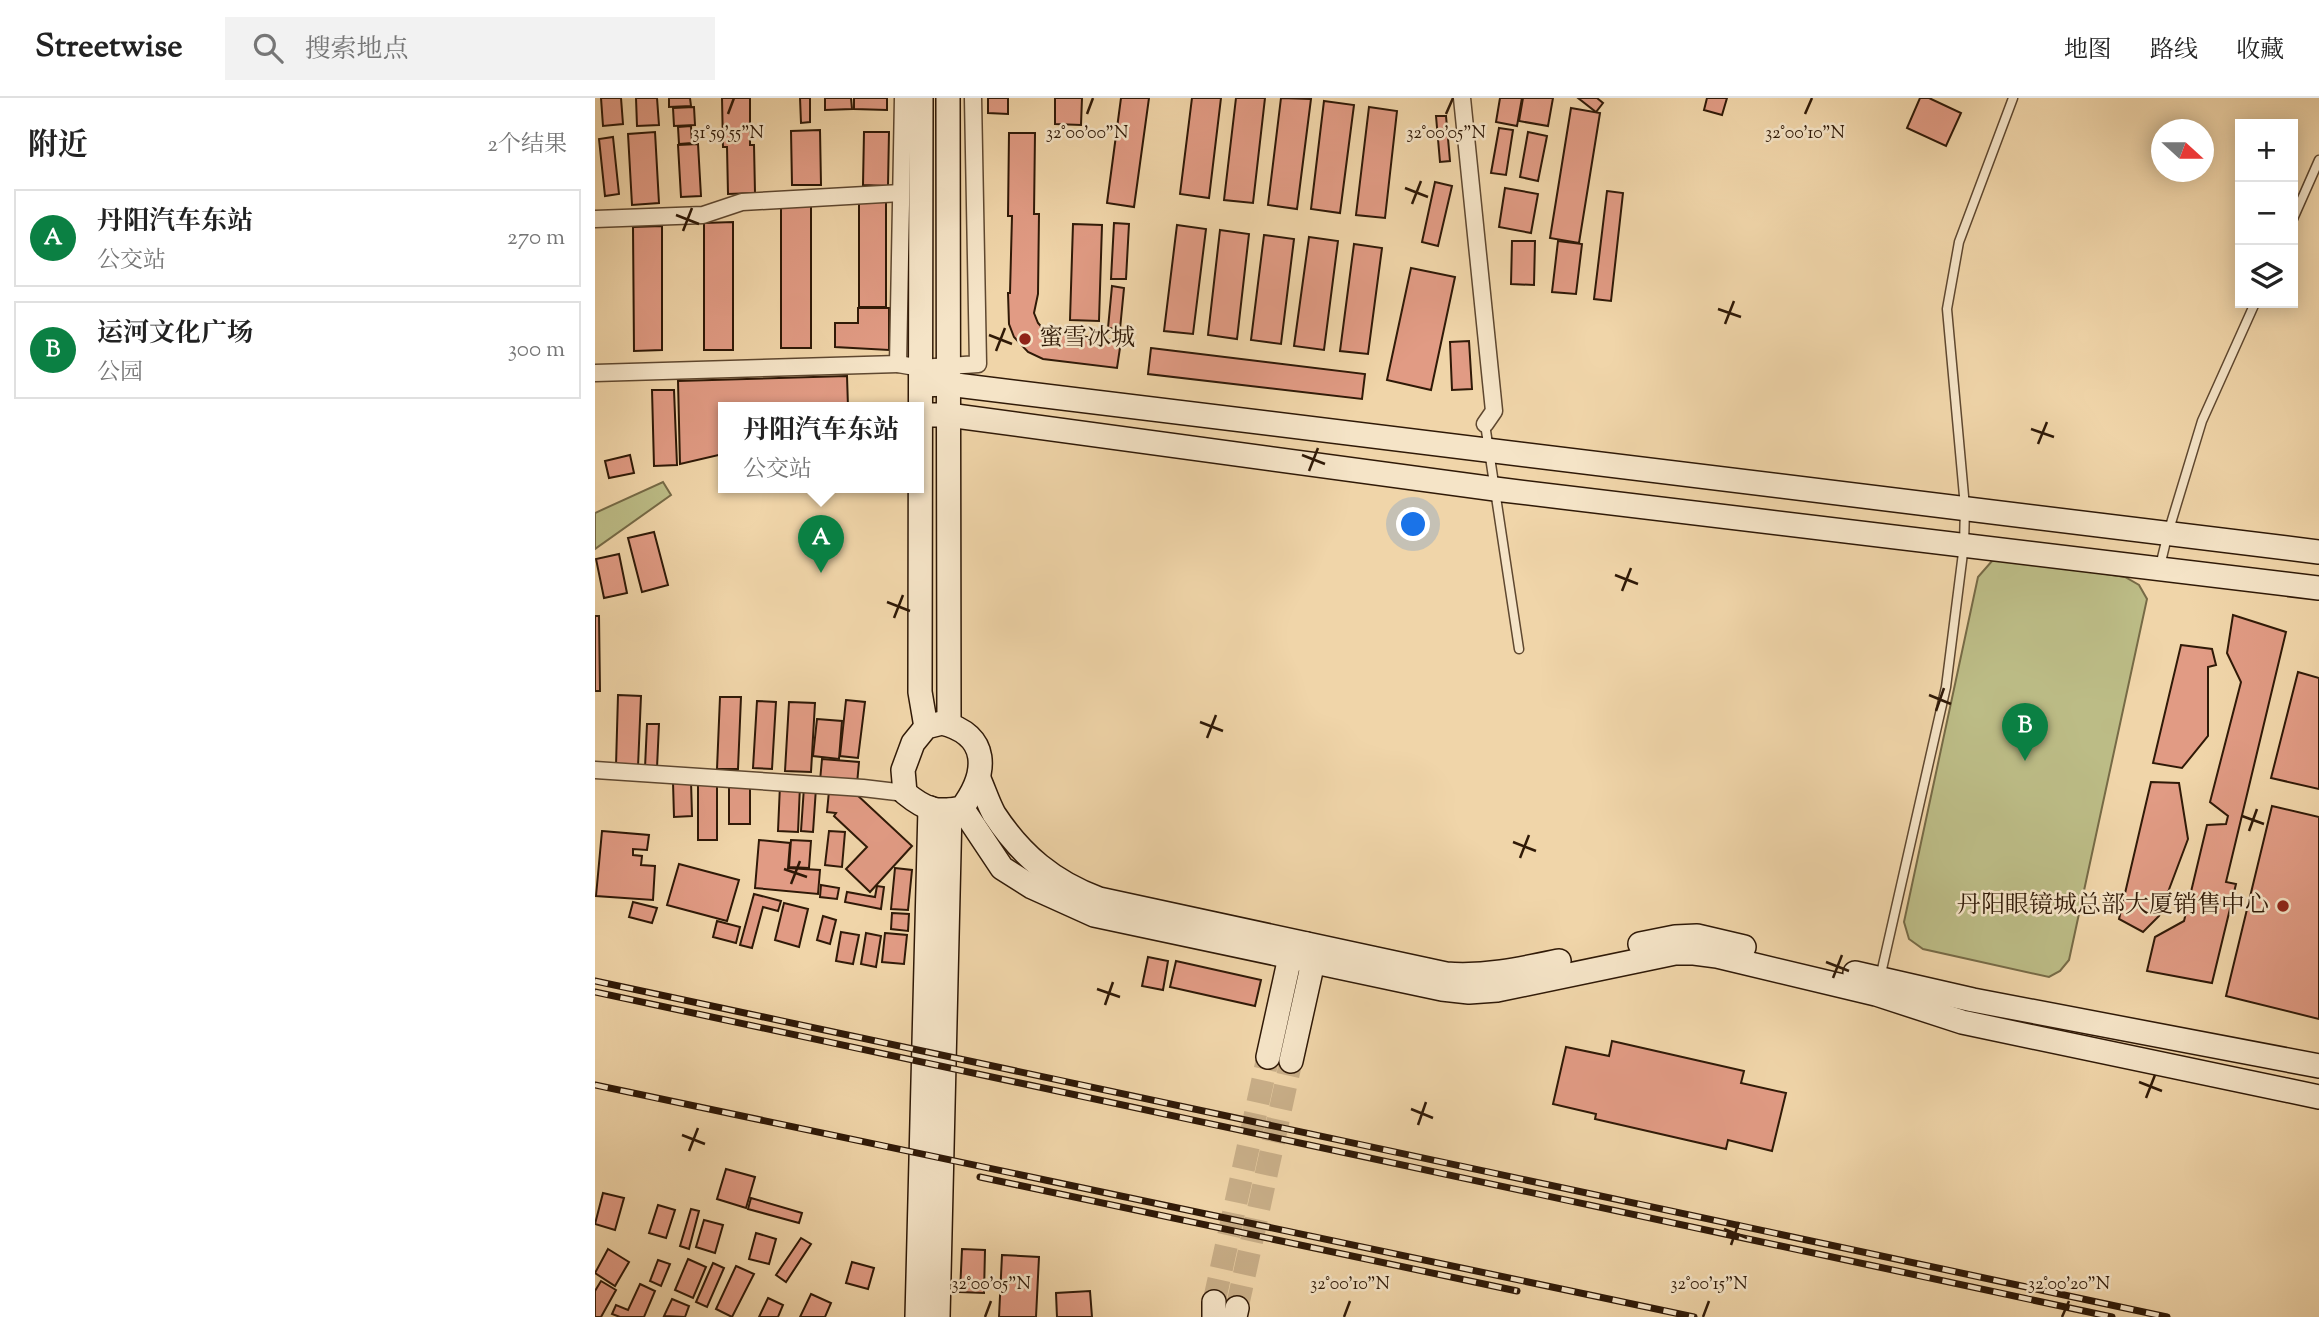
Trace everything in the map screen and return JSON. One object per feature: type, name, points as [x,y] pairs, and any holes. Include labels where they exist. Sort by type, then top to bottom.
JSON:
[{"type":"street","points":[[903,98],[901,193],[913,372],[919,402]]},
{"type":"street","points":[[913,372],[922,241],[921,98]]},
{"type":"street","points":[[938,726],[948,415],[949,98]]},
{"type":"street","points":[[948,375],[978,364],[973,98]]},
{"type":"street","points":[[1462,98],[1494,411],[1485,424]]},
{"type":"street","points":[[595,219],[703,215],[742,202],[901,193]]},
{"type":"street","points":[[595,373],[913,372],[948,375],[1489,448],[2319,552]]},
{"type":"street","points":[[924,415],[948,415],[1495,489],[2319,589]]},
{"type":"street","points":[[921,493],[921,692],[938,726]]},
{"type":"street","points":[[595,770],[863,788],[905,793],[921,807],[947,809],[973,793],[979,779],[980,756],[975,739],[959,727],[938,726],[913,743],[903,770],[905,793]]},
{"type":"street","points":[[979,779],[994,813],[1021,848],[1045,872],[1071,889],[1099,900],[1303,954]]},
{"type":"street","points":[[947,809],[1002,868],[1031,887],[1094,915],[1303,954],[1473,976],[1506,972],[1675,937],[1697,936],[1878,987],[1962,1022],[2319,1097]]},
{"type":"street","points":[[917,1317],[947,809]]},
{"type":"street","points":[[938,1317],[947,809]]},
{"type":"street","points":[[1268,1057],[1303,954]]},
{"type":"street","points":[[1291,1061],[1303,954]]},
{"type":"street","points":[[1878,987],[1973,1000],[2319,1066]]},
{"type":"lane","points":[[1878,987],[1946,687],[1964,545],[1965,507],[1947,309],[1959,242],[2013,98]]},
{"type":"lane","points":[[2298,208],[2319,160]]},
{"type":"lane","points":[[2159,569],[2202,421],[2253,308]]},
{"type":"lane","points":[[1485,424],[1519,649]]},
{"type":"green space","points":[[663,482],[671,495],[595,549],[595,513]]},
{"type":"green space","points":[[2012,559],[2125,577],[2139,585],[2147,599],[2069,960],[2060,971],[2049,977],[1923,949],[1909,939],[1904,922],[1978,577],[1992,561]]},
{"type":"building","points":[[601,98],[621,98],[623,124],[603,126]]},
{"type":"building","points":[[636,98],[657,98],[659,125],[637,126]]},
{"type":"building","points":[[669,98],[690,98],[691,106],[669,107]]},
{"type":"building","points":[[722,98],[750,98],[750,145],[754,145],[755,193],[728,194]]},
{"type":"building","points":[[800,98],[810,98],[810,122],[801,123]]},
{"type":"building","points":[[825,98],[851,98],[852,109],[825,110]]},
{"type":"building","points":[[854,98],[887,98],[887,110],[854,109]]},
{"type":"building","points":[[988,98],[1008,98],[1008,114],[988,113]]},
{"type":"building","points":[[1055,98],[1082,98],[1081,125],[1055,124]]},
{"type":"building","points":[[1121,98],[1149,98],[1134,207],[1107,203]]},
{"type":"building","points":[[1192,98],[1221,98],[1209,198],[1180,194]]},
{"type":"building","points":[[1236,98],[1265,98],[1253,203],[1224,200]]},
{"type":"building","points":[[1281,98],[1311,99],[1297,209],[1268,205]]},
{"type":"building","points":[[1500,98],[1522,98],[1517,126],[1496,122]]},
{"type":"building","points":[[1523,98],[1553,98],[1548,126],[1519,121]]},
{"type":"building","points":[[1578,98],[1597,98],[1603,103],[1596,112]]},
{"type":"building","points":[[1707,98],[1727,98],[1722,115],[1704,110]]},
{"type":"building","points":[[1920,98],[1929,98],[1961,113],[1946,146],[1907,128]]},
{"type":"building","points":[[1324,101],[1354,105],[1340,213],[1311,209]]},
{"type":"building","points":[[694,107],[695,125],[674,126],[673,108]]},
{"type":"building","points":[[1369,107],[1397,111],[1385,218],[1356,215]]},
{"type":"building","points":[[1571,108],[1600,113],[1579,243],[1550,238]]},
{"type":"building","points":[[1436,116],[1446,116],[1450,161],[1440,162]]},
{"type":"building","points":[[691,126],[692,143],[679,144],[678,127]]},
{"type":"building","points":[[1499,128],[1513,130],[1506,175],[1491,173]]},
{"type":"building","points":[[820,130],[821,185],[792,185],[791,131]]},
{"type":"building","points":[[655,132],[659,203],[632,205],[628,134]]},
{"type":"building","points":[[864,132],[889,132],[888,186],[863,185]]},
{"type":"building","points":[[1528,132],[1547,136],[1538,181],[1520,177]]},
{"type":"building","points":[[1009,133],[1035,133],[1034,214],[1039,214],[1038,294],[1034,313],[1038,323],[1046,332],[1121,341],[1117,368],[1043,359],[1028,352],[1014,337],[1009,324],[1008,293],[1012,216],[1008,216]]},
{"type":"building","points":[[613,137],[619,194],[605,196],[599,139]]},
{"type":"building","points":[[698,144],[701,196],[681,197],[678,145]]},
{"type":"building","points":[[1435,182],[1452,186],[1438,246],[1422,242]]},
{"type":"building","points":[[1505,188],[1538,194],[1531,233],[1499,227]]},
{"type":"building","points":[[1607,191],[1623,193],[1611,301],[1594,299]]},
{"type":"building","points":[[859,197],[886,197],[886,307],[859,307]]},
{"type":"building","points":[[781,202],[811,202],[811,348],[781,348]]},
{"type":"building","points":[[733,222],[733,350],[704,350],[704,223]]},
{"type":"building","points":[[1114,223],[1129,224],[1126,279],[1111,279]]},
{"type":"building","points":[[1073,224],[1102,225],[1099,321],[1070,320]]},
{"type":"building","points":[[1177,225],[1206,229],[1193,334],[1164,331]]},
{"type":"building","points":[[662,226],[662,350],[634,351],[633,227]]},
{"type":"building","points":[[1220,230],[1249,234],[1237,339],[1208,335]]},
{"type":"building","points":[[1264,235],[1294,239],[1281,344],[1251,340]]},
{"type":"building","points":[[1309,237],[1338,241],[1324,350],[1294,346]]},
{"type":"building","points":[[1512,241],[1535,241],[1534,285],[1511,284]]},
{"type":"building","points":[[1558,241],[1582,244],[1576,294],[1552,292]]},
{"type":"building","points":[[1354,244],[1382,248],[1368,354],[1340,351]]},
{"type":"building","points":[[1411,268],[1455,277],[1431,390],[1387,380]]},
{"type":"building","points":[[1112,286],[1124,288],[1120,329],[1108,328]]},
{"type":"building","points":[[858,308],[889,308],[889,350],[835,347],[835,323],[858,323]]},
{"type":"building","points":[[1469,341],[1472,389],[1452,390],[1450,342]]},
{"type":"building","points":[[1151,348],[1365,374],[1362,399],[1148,374]]},
{"type":"building","points":[[847,376],[848,402],[718,402],[718,455],[680,464],[678,381]]},
{"type":"building","points":[[652,390],[674,390],[677,465],[654,466]]},
{"type":"building","points":[[630,455],[634,473],[609,478],[605,461]]},
{"type":"building","points":[[654,532],[668,585],[642,592],[628,538]]},
{"type":"building","points":[[619,554],[627,593],[604,598],[596,559]]},
{"type":"building","points":[[2233,615],[2286,632],[2226,882],[2236,884],[2212,983],[2147,971],[2155,937],[2184,921],[2207,825],[2226,824],[2228,816],[2210,802],[2241,682],[2227,653]]},
{"type":"building","points":[[595,616],[599,616],[600,691],[595,691]]},
{"type":"building","points":[[2181,645],[2212,649],[2216,665],[2208,667],[2208,736],[2182,768],[2153,763]]},
{"type":"building","points":[[2298,672],[2319,678],[2319,789],[2271,778]]},
{"type":"building","points":[[618,695],[641,696],[638,767],[616,766]]},
{"type":"building","points":[[720,697],[741,697],[738,769],[717,769]]},
{"type":"building","points":[[846,700],[865,702],[858,758],[840,756]]},
{"type":"building","points":[[757,701],[776,702],[772,769],[753,768]]},
{"type":"building","points":[[789,702],[815,703],[811,772],[785,771]]},
{"type":"building","points":[[817,719],[842,721],[839,759],[813,756]]},
{"type":"building","points":[[647,724],[659,724],[657,768],[645,768]]},
{"type":"building","points":[[822,759],[859,762],[857,784],[820,781]]},
{"type":"building","points":[[691,781],[692,816],[674,817],[673,782]]},
{"type":"building","points":[[2151,782],[2179,783],[2188,839],[2159,916],[2143,932],[2119,919]]},
{"type":"building","points":[[698,783],[717,783],[717,840],[698,840]]},
{"type":"building","points":[[729,785],[750,785],[750,824],[729,824]]},
{"type":"building","points":[[780,785],[800,786],[798,832],[778,831]]},
{"type":"building","points":[[804,787],[816,788],[813,832],[801,831]]},
{"type":"building","points":[[829,791],[855,793],[912,846],[870,892],[846,869],[867,847],[834,816],[836,813],[827,812]]},
{"type":"building","name":"丹阳眼镜城总部大厦销售中心","points":[[2272,806],[2319,817],[2319,1019],[2226,996]]},
{"type":"building","points":[[602,831],[649,835],[647,850],[633,849],[633,855],[642,856],[641,865],[655,866],[653,900],[596,896]]},
{"type":"building","points":[[829,831],[845,832],[842,867],[825,865]]},
{"type":"building","points":[[759,840],[790,843],[788,868],[820,870],[818,894],[755,888]]},
{"type":"building","points":[[791,840],[811,841],[809,868],[789,867]]},
{"type":"building","points":[[679,864],[739,880],[727,921],[667,905]]},
{"type":"building","points":[[895,868],[912,870],[908,910],[891,909]]},
{"type":"building","points":[[821,885],[839,888],[837,899],[820,897]]},
{"type":"building","points":[[877,886],[884,887],[881,909],[845,902],[847,892],[875,897]]},
{"type":"building","points":[[754,894],[781,901],[778,911],[763,907],[752,948],[740,945]]},
{"type":"building","points":[[633,902],[657,908],[652,923],[629,917]]},
{"type":"building","points":[[784,903],[808,909],[799,947],[775,940]]},
{"type":"building","points":[[892,913],[909,914],[908,931],[891,929]]},
{"type":"building","points":[[823,916],[836,920],[830,944],[817,940]]},
{"type":"building","points":[[717,921],[740,927],[736,943],[713,937]]},
{"type":"building","points":[[841,932],[859,935],[853,964],[836,961]]},
{"type":"building","points":[[866,933],[881,936],[876,967],[861,964]]},
{"type":"building","points":[[885,933],[907,935],[904,964],[882,962]]},
{"type":"building","points":[[1148,957],[1168,961],[1163,990],[1142,986]]},
{"type":"building","points":[[1176,961],[1261,980],[1255,1006],[1170,987]]},
{"type":"building","points":[[1612,1041],[1744,1071],[1741,1083],[1786,1093],[1772,1151],[1728,1140],[1726,1149],[1595,1119],[1596,1114],[1553,1104],[1566,1047],[1609,1056]]},
{"type":"building","points":[[726,1169],[755,1177],[746,1208],[717,1199]]},
{"type":"building","points":[[603,1193],[624,1198],[615,1230],[595,1224]]},
{"type":"building","points":[[751,1198],[802,1213],[799,1223],[748,1209]]},
{"type":"building","points":[[658,1205],[675,1210],[666,1238],[649,1233]]},
{"type":"building","points":[[691,1209],[699,1211],[689,1249],[680,1246]]},
{"type":"building","points":[[704,1220],[723,1225],[715,1253],[696,1247]]},
{"type":"building","points":[[756,1233],[776,1239],[769,1264],[749,1259]]},
{"type":"building","points":[[801,1238],[811,1244],[786,1282],[776,1275]]},
{"type":"building","points":[[608,1249],[629,1262],[615,1286],[595,1273]]},
{"type":"building","points":[[962,1249],[985,1250],[984,1293],[960,1292]]},
{"type":"building","points":[[1002,1255],[1039,1257],[1036,1317],[999,1317]]},
{"type":"building","points":[[688,1259],[706,1267],[693,1298],[675,1290]]},
{"type":"building","points":[[658,1260],[670,1264],[661,1286],[650,1281]]},
{"type":"building","points":[[852,1262],[874,1268],[868,1289],[846,1283]]},
{"type":"building","points":[[713,1263],[724,1268],[707,1307],[696,1302]]},
{"type":"building","points":[[736,1266],[754,1274],[732,1317],[716,1309]]},
{"type":"building","points":[[601,1281],[616,1290],[601,1317],[595,1317],[595,1291]]},
{"type":"building","points":[[640,1284],[655,1291],[644,1317],[620,1317],[612,1314],[616,1305],[628,1310]]},
{"type":"building","points":[[1090,1291],[1092,1317],[1057,1317],[1056,1293]]},
{"type":"building","points":[[811,1294],[831,1303],[825,1317],[800,1317]]},
{"type":"building","points":[[768,1298],[783,1305],[778,1317],[759,1317]]},
{"type":"building","points":[[672,1299],[689,1306],[685,1317],[664,1316]]},
{"type":"tunnel","points":[[1214,1302],[1268,1057]]},
{"type":"tunnel","points":[[1237,1308],[1291,1061]]},
{"type":"railway","points":[[595,981],[2167,1317]]},
{"type":"railway","points":[[595,992],[2112,1317]]},
{"type":"railway","points":[[595,1085],[1694,1317]]},
{"type":"railway","points":[[980,1177],[1517,1291]]},
{"type":"place","name":"蜜雪冰城","points":[[1025,339]]},
{"type":"place","name":"丹阳汽车东站","points":[[821,573]]},
{"type":"place","name":"运河文化广场","points":[[2025,761]]},
{"type":"place","name":"丹阳眼镜城总部大厦销售中心","points":[[2283,906]]}]
